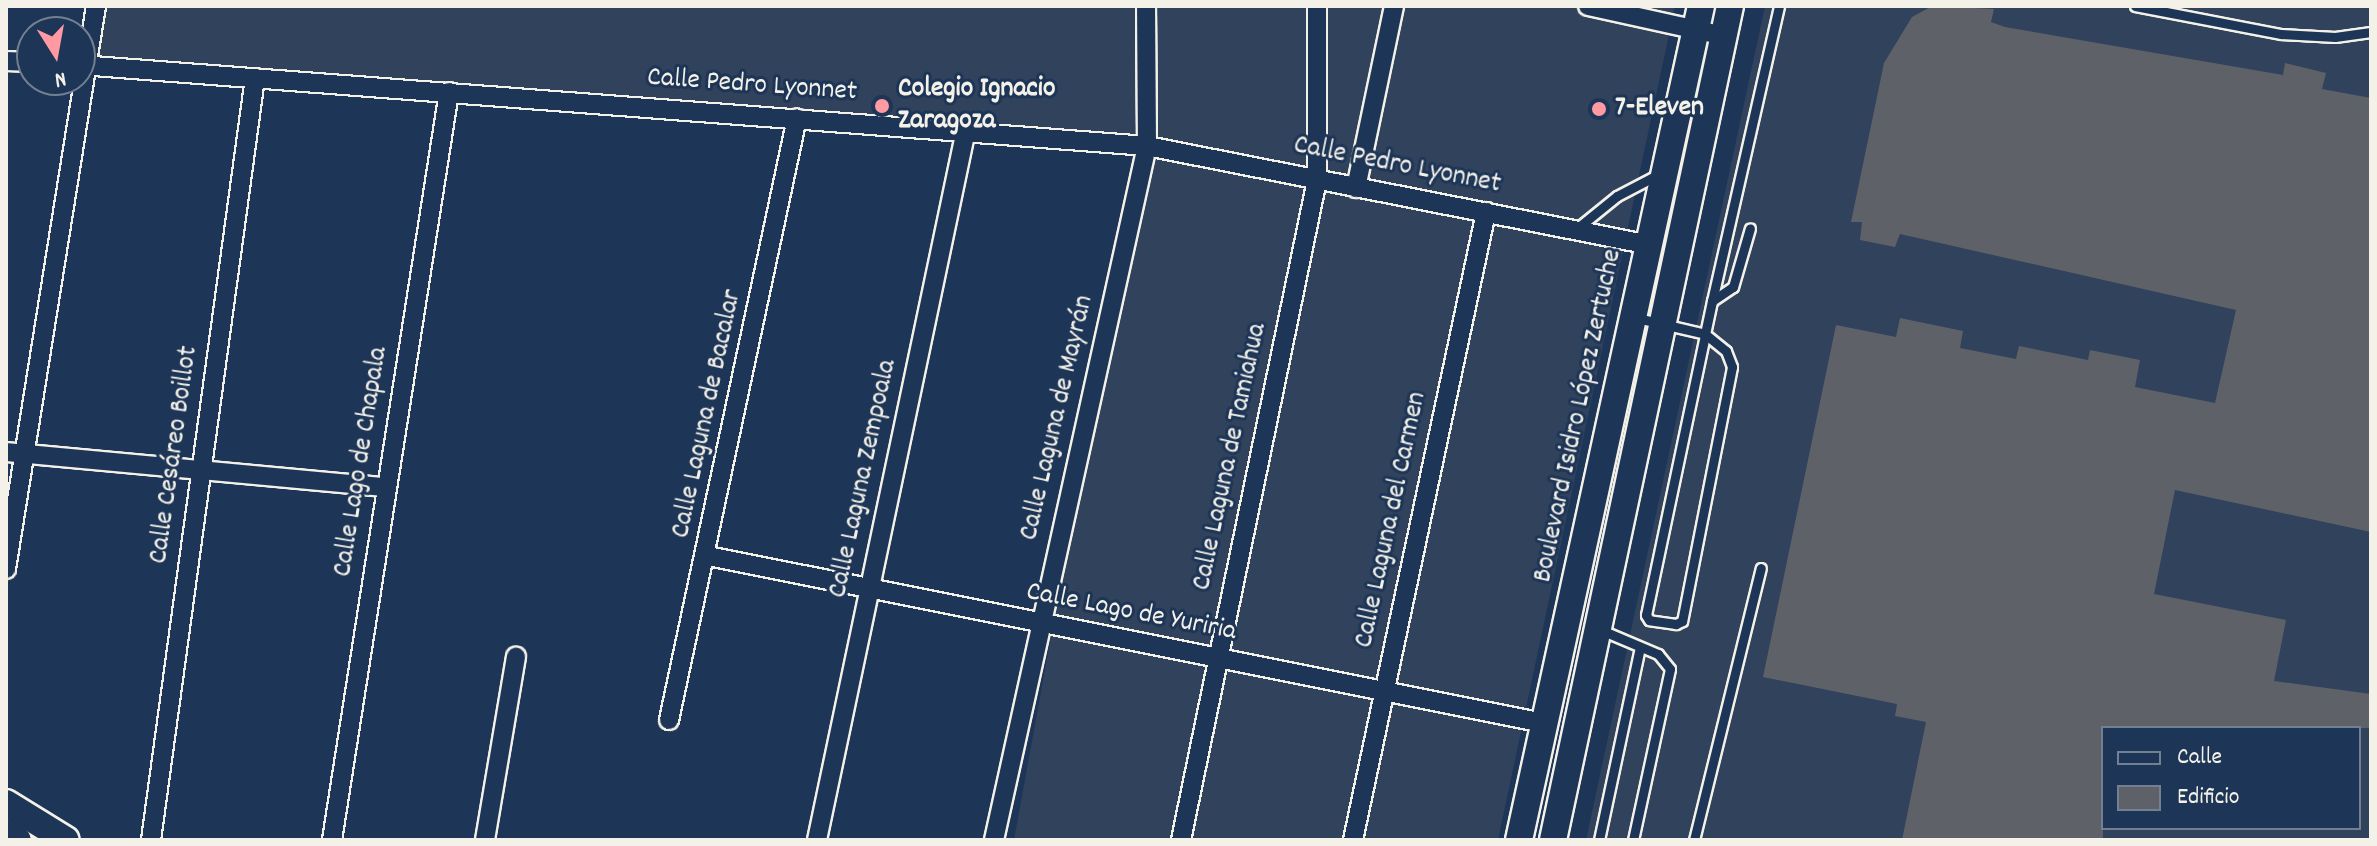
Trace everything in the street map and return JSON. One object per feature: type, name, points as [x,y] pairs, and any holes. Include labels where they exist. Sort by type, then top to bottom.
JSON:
[{"type":"main road","points":[[1553,840],[1730,6]]},
{"type":"main road","name":"Boulevard Isidro López Zertuche","points":[[1519,840],[1698,18]]},
{"type":"main road","points":[[1620,382],[1648,387]]},
{"type":"main road","points":[[6,803],[66,840]]},
{"type":"main road","points":[[6,832],[18,840]]},
{"type":"street","name":"Calle Laguna de Mayrán","points":[[994,840],[1147,146],[1146,6]]},
{"type":"street","name":"Calle Laguna de Tamiahua","points":[[1181,840],[1317,180],[1317,6]]},
{"type":"street","points":[[1356,188],[1394,6]]},
{"type":"street","points":[[1588,6],[1698,18],[1724,36]]},
{"type":"street","name":"Calle Pedro Lyonnet","points":[[96,66],[1147,146],[1650,245]]},
{"type":"street","name":"Calle Cesáreo Boillot","points":[[151,840],[255,78]]},
{"type":"street","name":"Calle Lago de Chapala","points":[[332,840],[449,92]]},
{"type":"street","points":[[6,569],[15,453],[78,96]]},
{"type":"street","name":"Calle Laguna de Bacalar","points":[[669,720],[708,556],[797,118]]},
{"type":"street","name":"Calle Laguna Zempoala","points":[[817,840],[966,130]]},
{"type":"street","name":"Calle Laguna del Carmen","points":[[1353,840],[1486,212]]},
{"type":"street","points":[[15,453],[386,487]]},
{"type":"street","name":"Calle Lago de Yuriria","points":[[708,556],[1544,723]]},
{"type":"street","points":[[485,840],[516,657]]},
{"type":"lane","points":[[1634,317],[1705,334],[1726,351],[1732,367],[1682,621],[1649,620],[1646,615],[1705,334],[1712,301],[1779,6]]},
{"type":"lane","points":[[2135,6],[2281,34],[2335,37],[2371,32]]},
{"type":"lane","points":[[1575,230],[1617,196],[1665,171]]},
{"type":"lane","points":[[1712,301],[1733,287],[1750,228]]},
{"type":"lane","points":[[1694,840],[1761,568]]},
{"type":"lane","points":[[1597,629],[1664,658],[1670,669],[1633,840]]},
{"type":"lane","points":[[1599,840],[1640,647]]},
{"type":"shaded area","points":[[96,6],[1675,6],[1498,840],[1014,840],[1140,147],[96,66]]},
{"type":"shaded area","points":[[1765,6],[2371,6],[2371,840],[1586,840]]},
{"type":"building","points":[[1932,6],[1994,9],[1991,22],[2005,27],[2283,75],[2285,63],[2326,73],[2322,89],[2371,98],[2371,532],[2175,490],[2154,594],[2286,620],[2274,681],[2371,694],[2371,728],[2101,726],[2103,840],[1902,840],[1926,722],[1895,716],[1897,704],[1763,677],[1836,325],[1896,337],[1900,318],[1963,331],[1960,348],[2016,359],[2019,346],[2088,360],[2090,350],[2140,360],[2135,387],[2215,403],[2236,310],[1900,234],[1895,247],[1860,240],[1862,222],[1851,222],[1884,63],[1912,17]]},
{"type":"place","name":"Colegio Ignacio Zaragoza","points":[[882,106]]},
{"type":"place","name":"7-Eleven","points":[[1599,109]]}]
